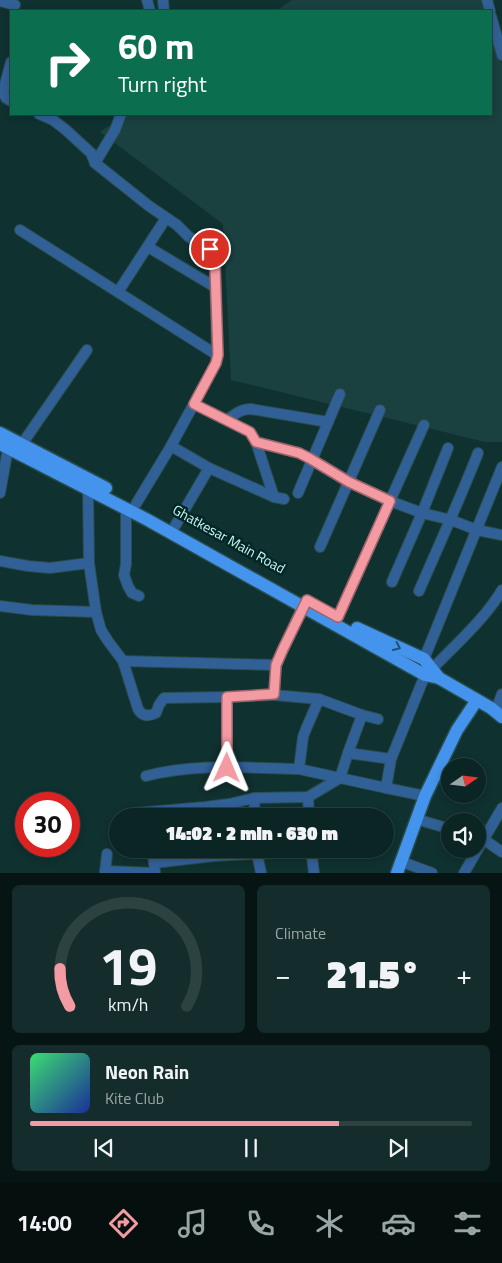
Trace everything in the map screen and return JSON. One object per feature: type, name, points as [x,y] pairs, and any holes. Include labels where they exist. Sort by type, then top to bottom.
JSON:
[{"type":"main road","name":"Ghatkesar Main Road","points":[[0,433],[11,444],[88,489],[175,526],[305,603],[338,617],[430,670],[477,700],[498,710]]},
{"type":"main road","name":"Ghatkesar Main Road","points":[[11,444],[131,506],[430,670]]},
{"type":"main road","points":[[398,867],[425,796],[457,730],[477,700]]},
{"type":"street","points":[[0,1],[15,5]]},
{"type":"street","points":[[492,20],[502,55]]},
{"type":"street","points":[[10,66],[3,92],[6,98],[10,100]]},
{"type":"street","points":[[41,115],[53,120],[66,130],[90,153],[95,163],[202,246],[210,249],[214,257],[218,355],[216,363],[171,446],[131,506],[124,575],[132,593],[139,596]]},
{"type":"street","points":[[95,163],[121,115]]},
{"type":"street","points":[[118,292],[166,218]]},
{"type":"street","points":[[20,230],[218,355]]},
{"type":"street","points":[[148,247],[215,287]]},
{"type":"street","points":[[0,493],[11,444],[86,350]]},
{"type":"street","points":[[298,493],[340,394]]},
{"type":"street","points":[[171,446],[209,468],[279,498],[250,432],[194,404]]},
{"type":"street","points":[[228,420],[236,412],[251,408],[328,422]]},
{"type":"street","points":[[320,547],[380,410]]},
{"type":"street","points":[[338,617],[424,425]]},
{"type":"street","points":[[256,442],[299,453],[349,482],[390,501],[477,530],[502,535]]},
{"type":"street","points":[[392,582],[448,448]]},
{"type":"street","points":[[419,591],[451,520],[478,452]]},
{"type":"street","points":[[386,788],[391,759],[430,670],[477,530],[502,467]]},
{"type":"street","points":[[175,526],[209,468]]},
{"type":"street","points":[[88,489],[89,563],[96,612],[101,630],[122,661],[140,713],[153,715],[164,698],[274,694],[319,699],[362,715],[378,718]]},
{"type":"street","points":[[0,561],[50,568],[89,563]]},
{"type":"street","points":[[430,670],[481,618],[502,590]]},
{"type":"street","points":[[274,694],[276,665],[305,603]]},
{"type":"street","points":[[0,606],[32,610],[96,612]]},
{"type":"street","points":[[122,661],[276,665]]},
{"type":"street","points":[[498,710],[502,694]]},
{"type":"street","points":[[227,697],[227,768]]},
{"type":"street","points":[[300,770],[306,729],[319,699]]},
{"type":"street","points":[[218,808],[254,798],[308,796],[340,778],[362,715]]},
{"type":"street","points":[[348,753],[391,759]]},
{"type":"street","points":[[146,776],[179,769],[300,770],[425,796]]},
{"type":"street","points":[[308,796],[309,808]]},
{"type":"street","points":[[254,798],[255,808]]},
{"type":"street","points":[[486,830],[502,808]]},
{"type":"street","points":[[416,819],[441,826]]},
{"type":"street","points":[[486,842],[502,852]]},
{"type":"street","points":[[107,854],[105,872],[124,873],[155,869],[195,858]]},
{"type":"street","points":[[258,858],[261,873]]},
{"type":"street","points":[[313,858],[314,873]]},
{"type":"street","points":[[464,873],[471,858]]},
{"type":"street","points":[[398,867],[429,873]]},
{"type":"shaded area","points":[[292,0],[484,0],[488,10],[277,10]]},
{"type":"shaded area","points":[[492,29],[502,64],[502,442],[485,442],[231,380],[223,224],[100,132],[125,115],[492,115]]},
{"type":"route","points":[[210,249],[214,257],[215,266],[218,355],[216,363],[194,404],[250,432],[256,442],[299,453],[349,482],[390,501],[338,617],[307,600],[303,606],[276,665],[274,694],[227,697],[227,768]]}]
